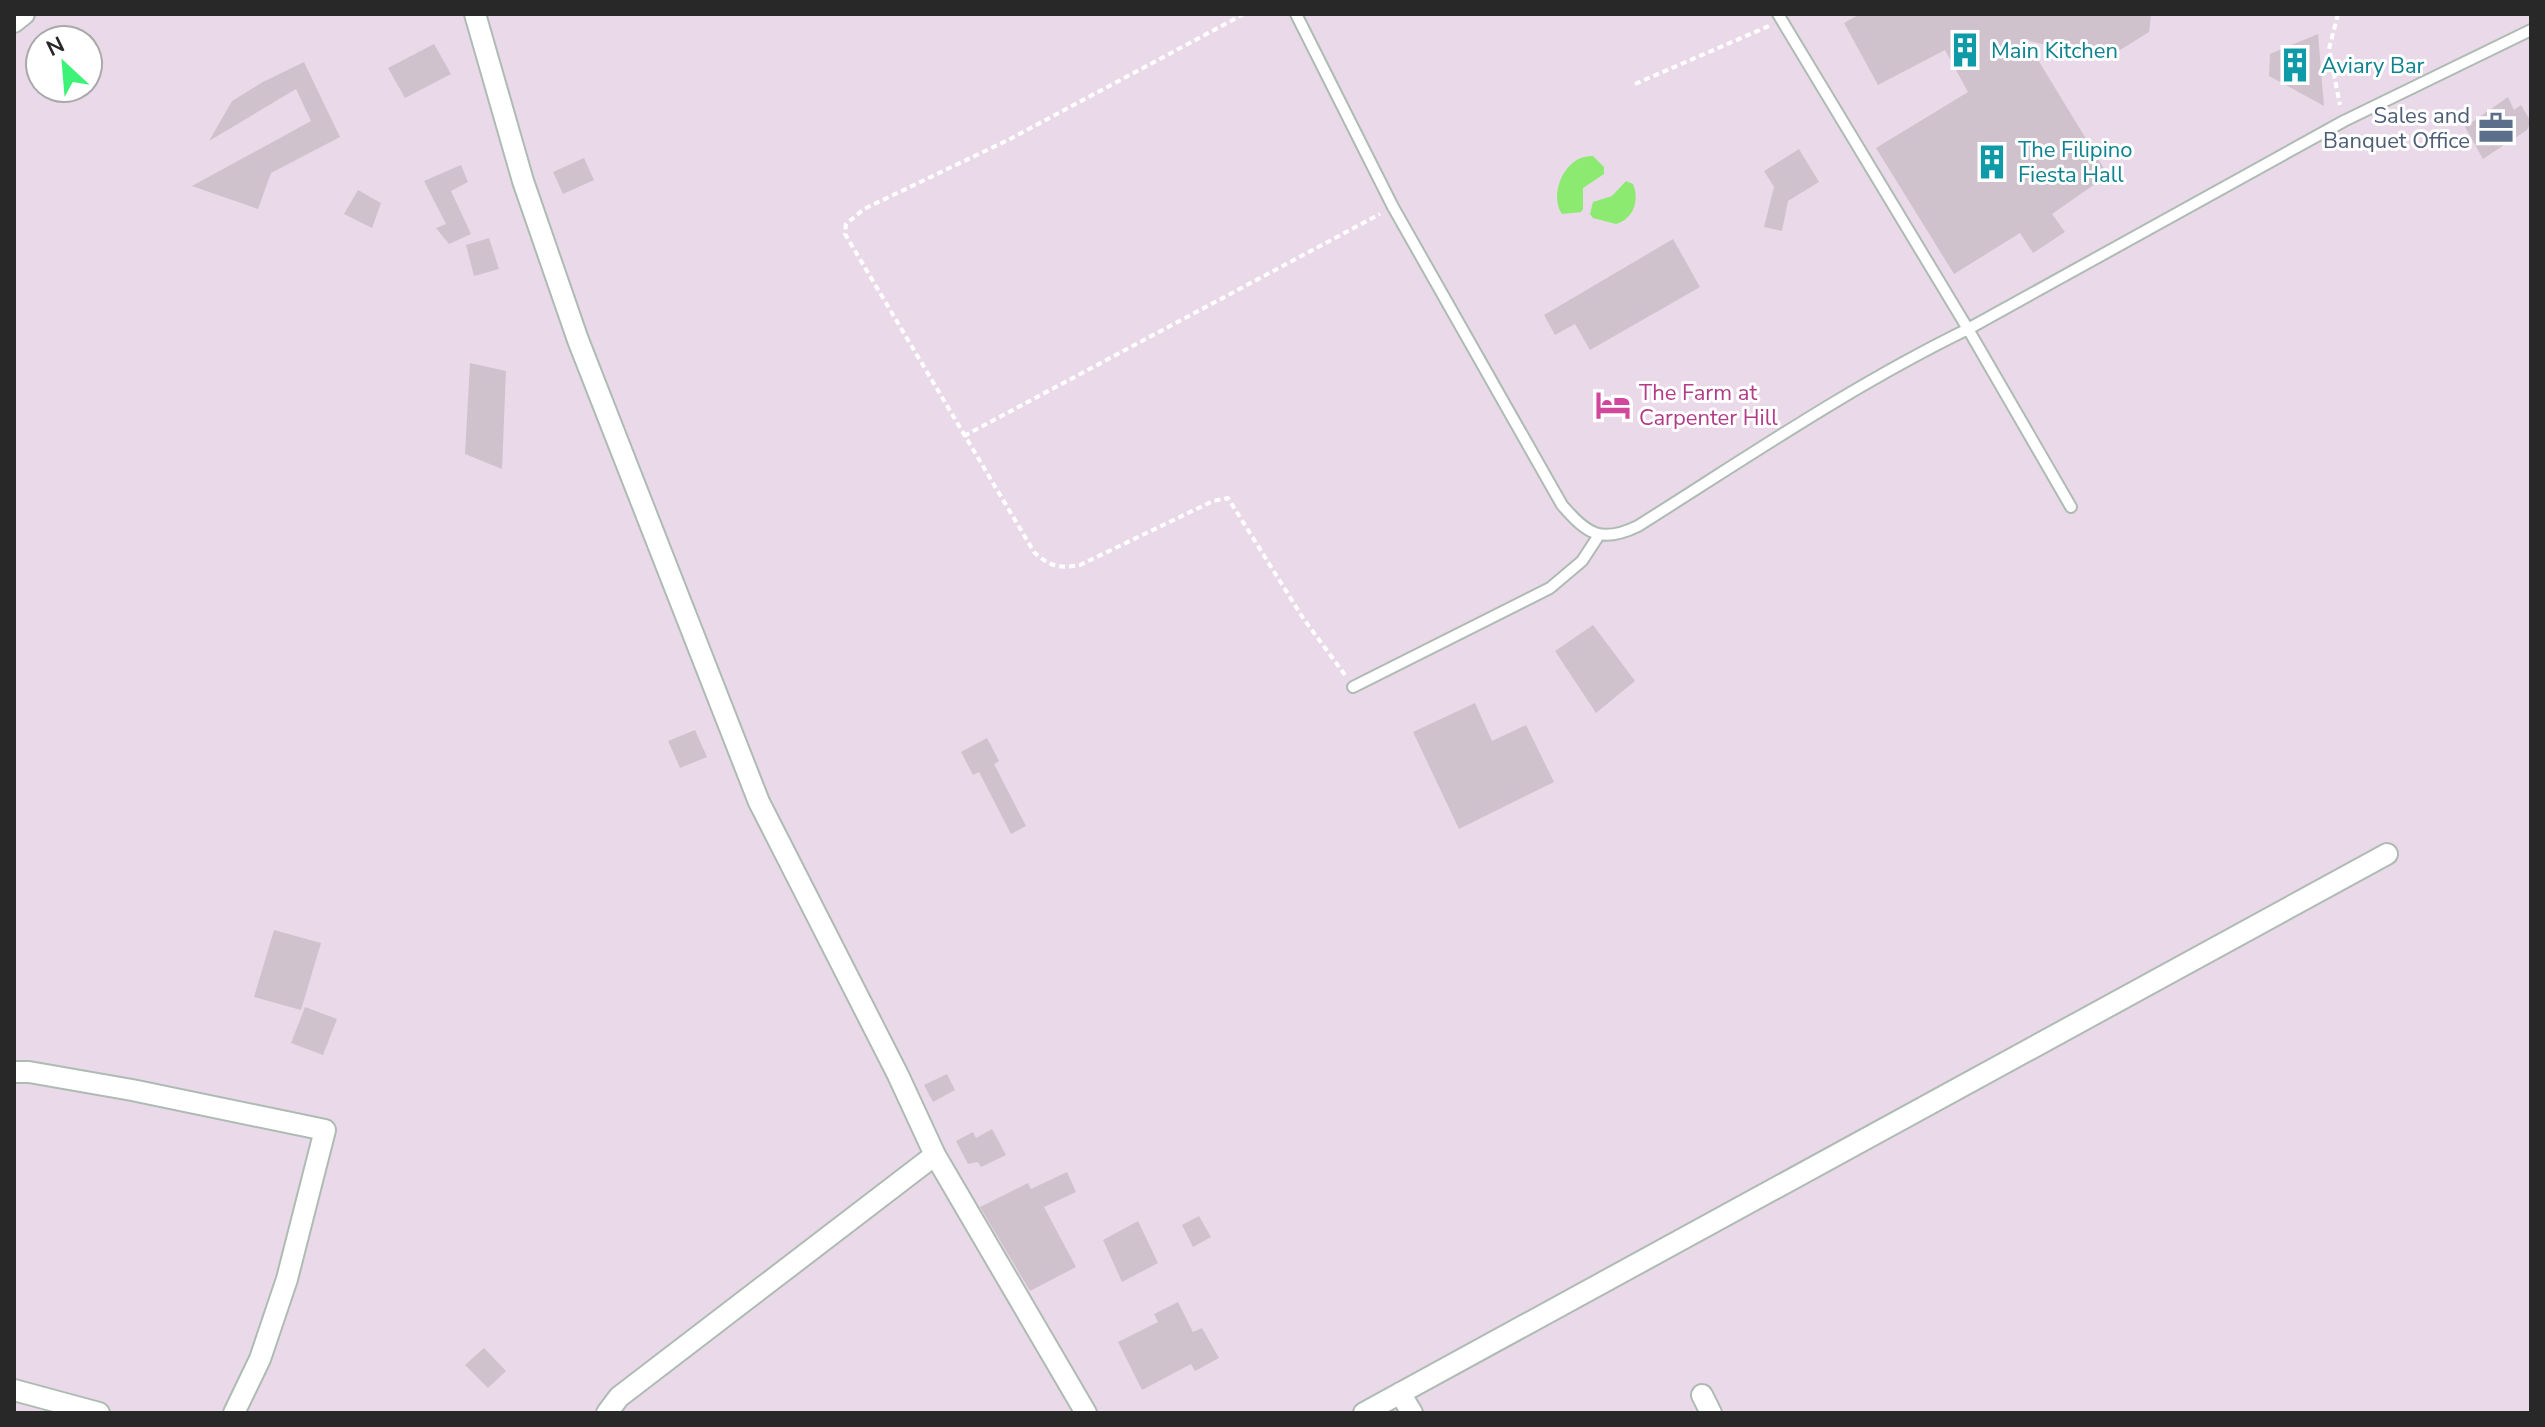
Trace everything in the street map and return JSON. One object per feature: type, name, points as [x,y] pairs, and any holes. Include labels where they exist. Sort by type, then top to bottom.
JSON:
[{"type":"street","points":[[14,22],[24,14]]},
{"type":"street","points":[[475,14],[515,155],[578,340],[759,802],[898,1075],[935,1155],[1086,1413]]},
{"type":"street","points":[[1364,1413],[2387,854]]},
{"type":"street","points":[[14,1072],[132,1090],[325,1130],[287,1279],[260,1359],[234,1413]]},
{"type":"street","points":[[607,1413],[619,1397],[935,1155]]},
{"type":"street","points":[[14,1390],[99,1413]]},
{"type":"street","points":[[1400,1393],[1412,1413]]},
{"type":"lane","points":[[1296,14],[1393,207],[1562,505],[1581,527],[1599,535],[1621,535],[1638,526],[1847,395],[2344,121],[2531,30]]},
{"type":"lane","points":[[1780,17],[2071,507]]},
{"type":"lane","points":[[1353,687],[1550,588],[1582,561],[1599,535]]},
{"type":"path","points":[[1244,14],[1010,139],[864,209],[846,224],[845,234],[1034,552],[1047,564],[1062,568],[1080,565],[1213,501],[1228,498],[1303,618],[1353,687]]},
{"type":"path","points":[[2338,14],[2329,49],[2344,121]]},
{"type":"path","points":[[1635,84],[1780,17]]},
{"type":"path","points":[[964,436],[1393,207]]},
{"type":"shaded area","points":[[1593,156],[1604,167],[1604,174],[1583,188],[1581,212],[1562,214],[1557,196],[1562,176],[1575,161]]},
{"type":"shaded area","points":[[1626,181],[1633,184],[1635,190],[1631,214],[1616,224],[1593,218],[1590,214],[1593,202],[1612,196]]},
{"type":"building","name":"The Filipino Fiesta Hall","points":[[1860,14],[2151,14],[2149,32],[2104,60],[2026,40],[2108,175],[2052,214],[2065,232],[2033,253],[2020,233],[1954,274],[1876,148],[1968,92],[1945,50],[1878,85],[1844,23]]},
{"type":"building","name":"Aviary Bar","points":[[2318,34],[2324,106],[2269,76],[2270,54]]},
{"type":"building","points":[[434,44],[451,74],[405,98],[388,68]]},
{"type":"building","points":[[304,62],[340,137],[271,173],[258,209],[192,186],[311,121],[296,89],[209,141],[232,101]]},
{"type":"building","name":"Sales and Banquet Office","points":[[2508,97],[2514,110],[2521,105],[2531,122],[2527,130],[2483,159],[2465,127]]},
{"type":"building","points":[[1799,149],[1819,182],[1788,201],[1782,231],[1764,227],[1774,187],[1764,171]]},
{"type":"building","points":[[584,158],[594,180],[563,194],[553,172]]},
{"type":"building","points":[[461,165],[468,182],[451,191],[471,234],[449,244],[436,228],[446,224],[424,181]]},
{"type":"building","points":[[358,190],[381,203],[372,228],[344,214]]},
{"type":"building","points":[[489,238],[499,269],[474,276],[466,245]]},
{"type":"building","points":[[1673,239],[1700,287],[1590,350],[1575,324],[1555,335],[1544,315]]},
{"type":"building","points":[[470,363],[506,371],[502,469],[465,454]]},
{"type":"building","points":[[1593,625],[1635,681],[1596,713],[1555,651]]},
{"type":"building","points":[[1475,703],[1492,741],[1526,725],[1554,782],[1459,829],[1413,732]]},
{"type":"building","points":[[695,730],[707,757],[680,768],[668,741]]},
{"type":"building","points":[[987,738],[999,761],[994,764],[1026,826],[1011,834],[979,772],[973,775],[961,752]]},
{"type":"building","points":[[274,930],[321,943],[301,1010],[254,997]]},
{"type":"building","points":[[305,1007],[337,1019],[323,1055],[291,1043]]},
{"type":"building","points":[[947,1074],[955,1090],[933,1102],[924,1085]]},
{"type":"building","points":[[992,1129],[1006,1155],[981,1167],[978,1162],[968,1164],[956,1141],[973,1132],[976,1138]]},
{"type":"building","points":[[1067,1172],[1076,1192],[1044,1207],[1076,1267],[1030,1291],[980,1207],[1028,1183],[1031,1189]]},
{"type":"building","points":[[1199,1216],[1211,1237],[1193,1247],[1182,1225]]},
{"type":"building","points":[[1138,1221],[1158,1263],[1122,1282],[1103,1240]]},
{"type":"building","points":[[1178,1302],[1193,1332],[1202,1328],[1219,1358],[1195,1371],[1191,1364],[1142,1390],[1118,1342],[1158,1322],[1154,1314]]},
{"type":"building","points":[[484,1348],[506,1371],[488,1388],[465,1365]]},
{"type":"place","name":"Main Kitchen","points":[[1965,50]]},
{"type":"place","name":"Aviary Bar","points":[[2295,65]]},
{"type":"place","name":"Sales and Banquet Office","points":[[2496,128]]},
{"type":"place","name":"The Filipino Fiesta Hall","points":[[1992,162]]},
{"type":"place","name":"The Farm at Carpenter Hill","points":[[1613,405]]}]
